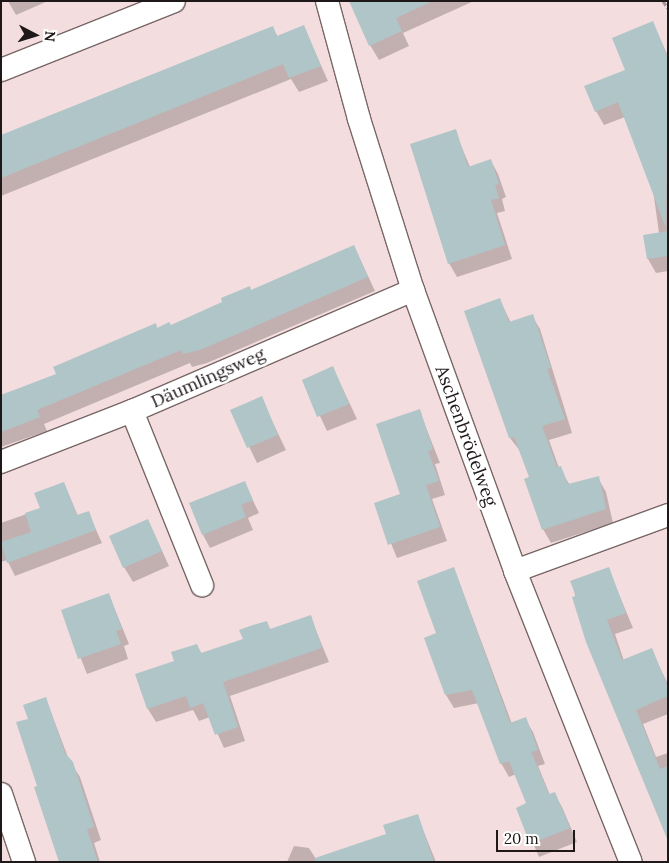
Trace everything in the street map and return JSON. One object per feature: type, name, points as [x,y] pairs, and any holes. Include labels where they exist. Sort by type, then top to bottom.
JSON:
[{"type":"street","points":[[1,70],[174,1]]},
{"type":"street","name":"Aschenbrödelweg","points":[[327,1],[359,119],[413,290],[515,572],[631,862]]},
{"type":"street","name":"Däumlingsweg","points":[[1,462],[132,411],[413,290]]},
{"type":"street","points":[[132,411],[202,585]]},
{"type":"street","points":[[515,572],[668,515]]},
{"type":"street","points":[[1,794],[24,862]]},
{"type":"path","points":[[662,1],[668,8]]},
{"type":"building","points":[[349,1],[433,1],[396,18],[402,31],[369,46]]},
{"type":"building","points":[[653,21],[668,58],[666,228],[618,102],[595,112],[584,86],[625,70],[612,38]]},
{"type":"building","points":[[304,25],[321,66],[289,78],[283,64],[1,178],[1,135],[273,26],[277,36]]},
{"type":"building","points":[[456,129],[468,167],[491,159],[499,184],[495,185],[499,198],[491,200],[505,245],[448,264],[410,144]]},
{"type":"building","points":[[668,231],[668,256],[647,259],[643,235]]},
{"type":"building","points":[[354,245],[368,277],[200,350],[183,354],[181,350],[37,410],[40,417],[1,432],[1,395],[56,374],[53,367],[156,323],[157,328],[169,322],[171,325],[222,302],[221,298],[250,286],[251,290]]},
{"type":"building","points":[[500,298],[509,322],[533,314],[551,368],[547,369],[565,419],[542,426],[557,467],[561,466],[568,484],[599,476],[606,509],[542,530],[524,479],[529,477],[514,437],[509,438],[464,311]]},
{"type":"building","points":[[333,366],[349,404],[317,417],[302,380]]},
{"type":"building","points":[[262,396],[278,435],[247,448],[230,410]]},
{"type":"building","points":[[420,409],[433,449],[428,451],[439,481],[426,485],[440,527],[388,545],[374,503],[400,494],[376,424]]},
{"type":"building","points":[[245,481],[253,500],[241,505],[246,517],[202,535],[189,503]]},
{"type":"building","points":[[64,482],[77,515],[89,511],[96,530],[7,563],[1,542],[31,532],[25,513],[40,508],[34,493]]},
{"type":"building","points":[[148,519],[162,551],[123,568],[109,536]]},
{"type":"building","points":[[454,567],[510,723],[526,717],[538,750],[531,752],[549,794],[555,792],[570,828],[530,844],[516,808],[526,803],[509,761],[500,764],[472,690],[445,695],[424,638],[436,633],[417,581]]},
{"type":"building","points":[[609,567],[626,613],[607,620],[622,660],[652,648],[668,687],[668,696],[636,710],[660,769],[668,766],[668,841],[586,642],[572,597],[576,596],[570,581]]},
{"type":"building","points":[[109,593],[122,629],[116,631],[121,644],[78,659],[61,610]]},
{"type":"building","points":[[311,615],[322,648],[223,682],[238,727],[215,735],[203,703],[190,708],[186,696],[147,709],[135,674],[174,661],[171,652],[197,644],[201,653],[243,639],[239,630],[253,625],[267,621],[270,629]]},
{"type":"building","points":[[46,697],[65,753],[73,762],[94,827],[87,829],[98,862],[59,862],[34,787],[37,786],[16,722],[28,719],[23,705]]},
{"type":"building","points":[[418,814],[434,862],[316,862],[315,858],[386,834],[383,825]]}]
